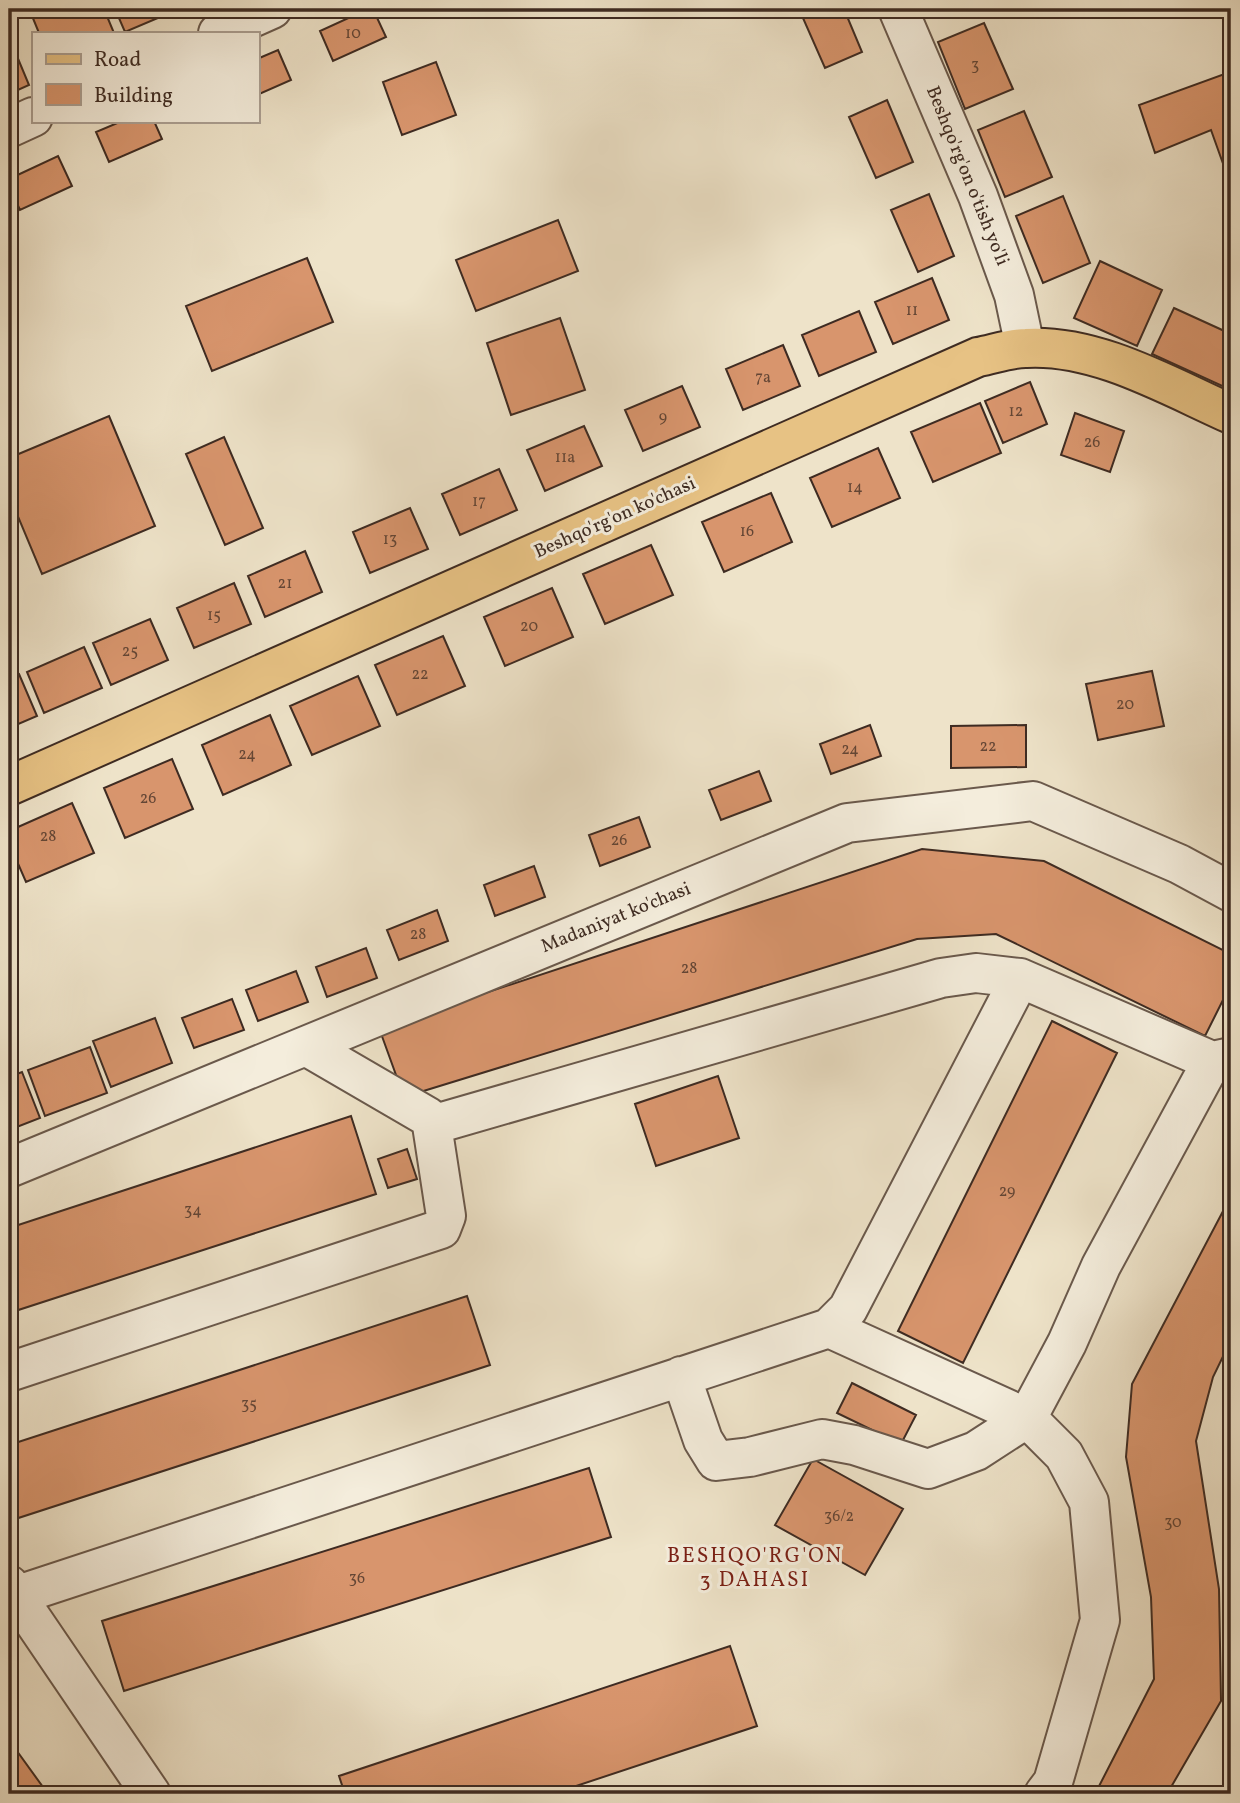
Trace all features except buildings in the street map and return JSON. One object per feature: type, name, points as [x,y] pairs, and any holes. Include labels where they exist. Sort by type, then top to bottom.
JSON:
[{"type":"main road","name":"Beshqo'rg'on ko'chasi","points":[[9,786],[978,357],[1025,348],[1065,349],[1106,359],[1231,414]]},
{"type":"street","points":[[220,32],[272,9]]},
{"type":"street","name":"Beshqo'rg'on o'tish yo'li","points":[[898,9],[978,196],[1014,295],[1025,348]]},
{"type":"street","points":[[9,128],[32,117]]},
{"type":"street","name":"Madaniyat ko'chasi","points":[[9,1168],[847,823],[1033,801],[1179,864],[1231,892]]},
{"type":"street","points":[[432,1125],[940,978],[976,973],[1020,978],[1222,1059],[1101,1266],[1067,1343],[1027,1418],[976,1451],[928,1469],[855,1445],[822,1439],[750,1457],[716,1461],[703,1440],[681,1376]]},
{"type":"street","points":[[151,1794],[12,1590],[829,1328],[848,1309],[1020,978]]},
{"type":"street","points":[[9,1372],[442,1229],[446,1216],[432,1125],[428,1117],[306,1046]]},
{"type":"street","points":[[829,1328],[1027,1418],[1064,1455],[1089,1502],[1100,1620],[1053,1782],[1044,1794]]},
{"type":"district","name":"BESHQO'RG'ON 3 DAHASI","points":[[755,1568]]}]
